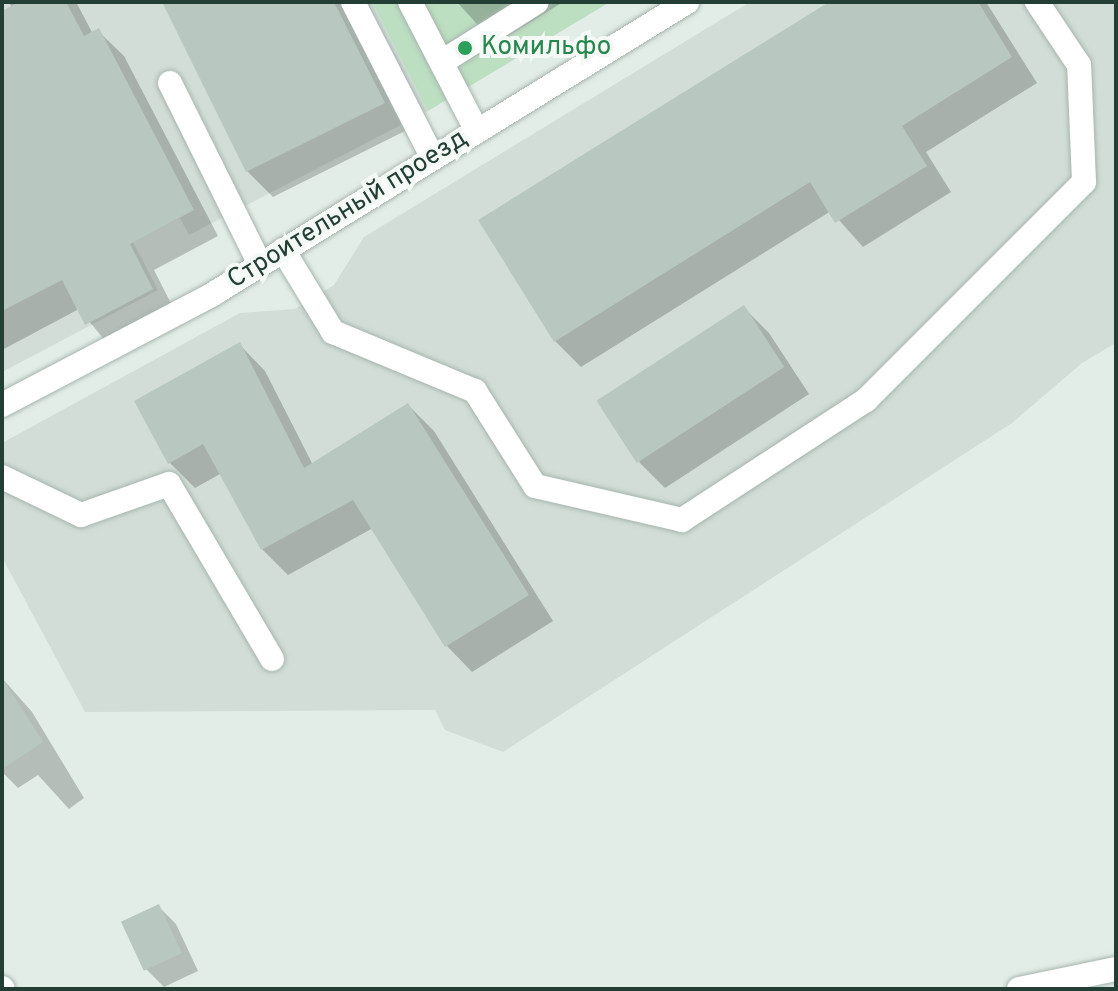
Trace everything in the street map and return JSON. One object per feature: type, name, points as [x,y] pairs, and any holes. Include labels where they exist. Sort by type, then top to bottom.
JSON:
[{"type":"street","points":[[353,2],[433,158]]},
{"type":"street","points":[[410,2],[477,131]]},
{"type":"street","points":[[442,62],[537,2]]},
{"type":"street","name":"Строительный проезд","points":[[2,405],[260,264],[687,2]]},
{"type":"street","points":[[283,250],[333,332],[475,391],[535,486],[682,520],[866,400],[1084,182],[1079,65],[1037,2]]},
{"type":"street","points":[[170,83],[260,264]]},
{"type":"street","points":[[2,477],[81,515],[169,484],[272,659]]},
{"type":"street","points":[[1019,989],[1116,969]]},
{"type":"shaded area","points":[[2,2],[372,2],[428,111],[189,235],[180,218],[133,242],[158,290],[2,372]]},
{"type":"shaded area","points":[[750,2],[1116,2],[1116,343],[1082,363],[1012,423],[503,752],[445,730],[435,710],[85,712],[2,557],[2,443],[240,313],[295,309],[334,285],[364,237]]},
{"type":"green space","name":"Комильфо","points":[[372,2],[610,2],[428,111]]},
{"type":"building","points":[[19,2],[66,2],[84,36],[99,28],[194,210],[130,244],[153,289],[85,325],[62,280],[2,311],[2,11]]},
{"type":"building","points":[[162,2],[334,2],[385,103],[246,172]]},
{"type":"building","points":[[829,2],[978,2],[1012,57],[902,126],[927,166],[835,223],[810,182],[554,342],[478,220]]},
{"type":"building","points":[[744,305],[784,367],[637,463],[596,401]]},
{"type":"building","points":[[240,342],[304,468],[408,403],[529,595],[445,647],[353,500],[261,550],[203,444],[168,464],[134,401]]},
{"type":"building","points":[[2,678],[43,742],[2,769]]},
{"type":"building","points":[[159,904],[182,953],[144,971],[121,922]]},
{"type":"place","name":"Комильфо","points":[[465,48]]}]
